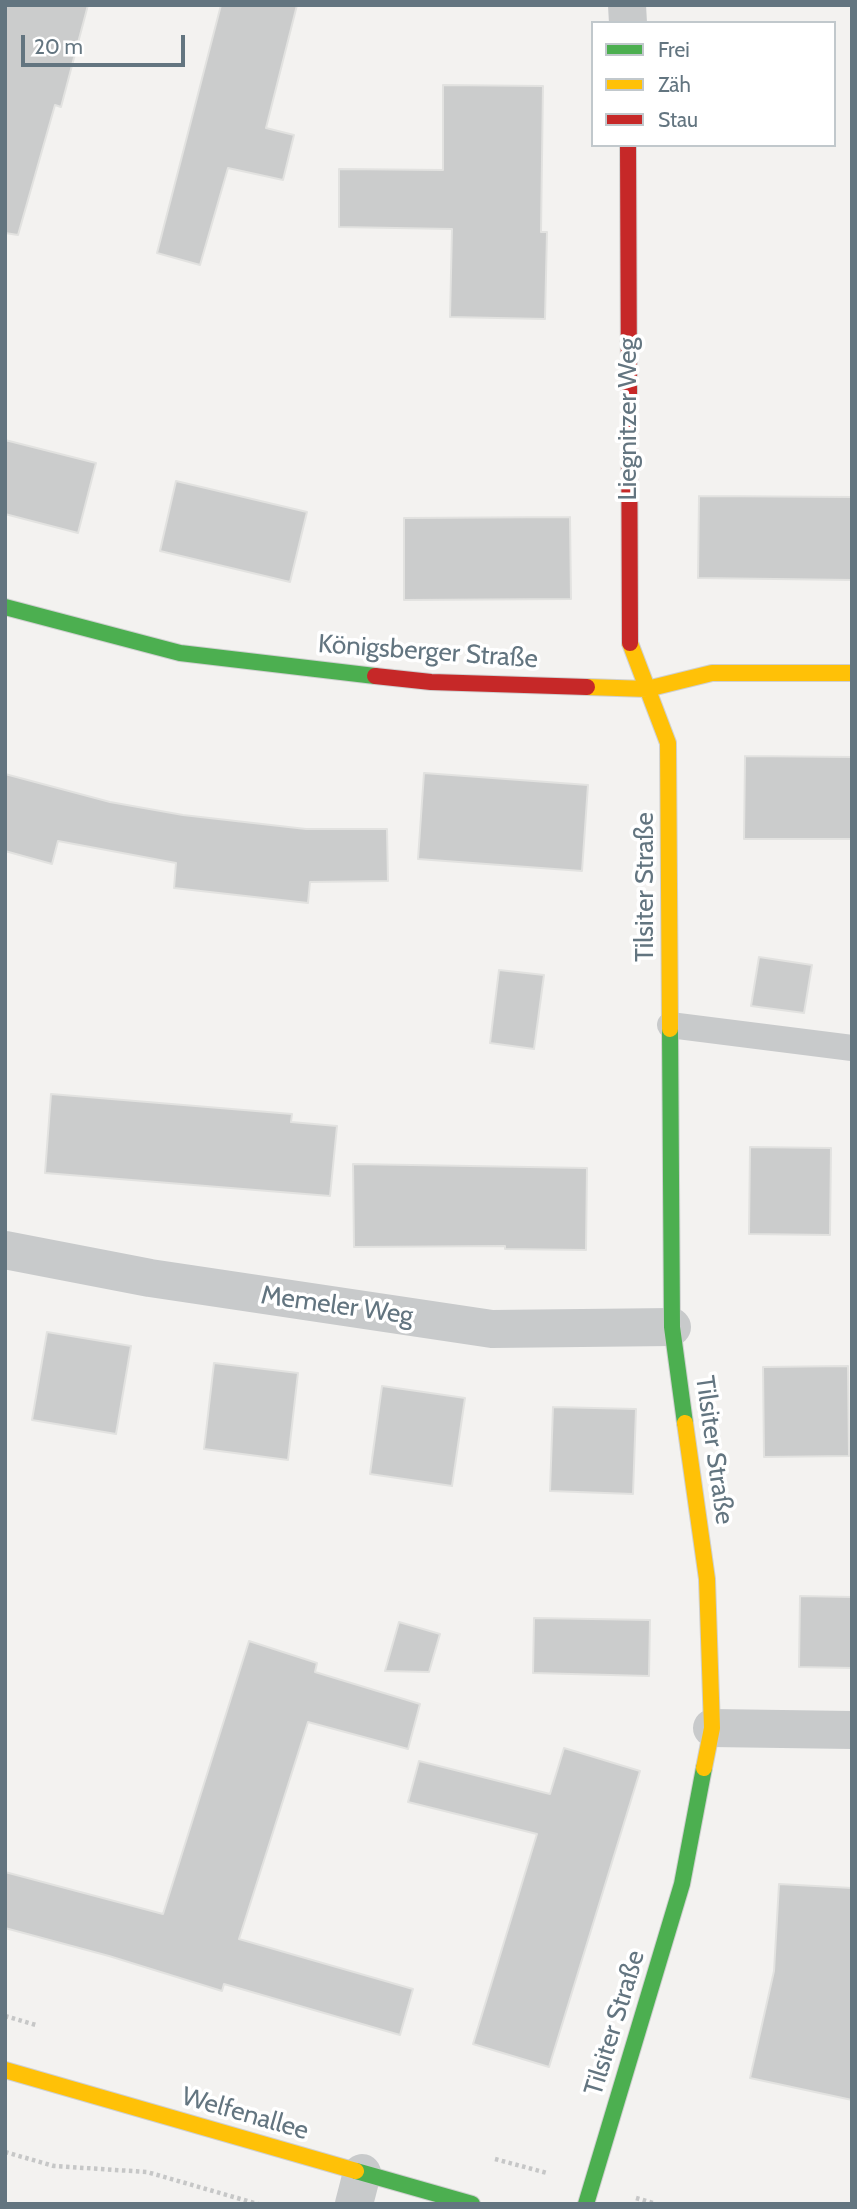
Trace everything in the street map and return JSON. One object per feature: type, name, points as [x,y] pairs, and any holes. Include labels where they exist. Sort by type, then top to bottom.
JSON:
[{"type":"street","name":"Liegnitzer Weg","points":[[628,147],[628,637],[647,689]]},
{"type":"street","name":"Königsberger Straße","points":[[5,607],[180,653],[432,682],[647,689],[712,673],[852,673]]},
{"type":"street","name":"Tilsiter Straße","points":[[586,2204],[682,1884],[712,1728],[707,1579],[672,1327],[668,743],[647,689]]},
{"type":"street","name":"Memeler Weg","points":[[5,1250],[150,1279],[492,1329],[672,1327]]},
{"type":"street","points":[[712,1728],[852,1730]]},
{"type":"street","name":"Welfenallee","points":[[5,2070],[358,2188],[472,2204]]},
{"type":"lane","points":[[670,1025],[852,1048]]},
{"type":"path","points":[[5,2152],[54,2166],[147,2172],[258,2204]]},
{"type":"building","points":[[5,5],[88,5],[61,107],[55,105],[18,235],[5,233]]},
{"type":"building","points":[[221,5],[297,5],[266,128],[294,135],[283,180],[228,168],[200,265],[157,253]]},
{"type":"building","points":[[443,85],[543,86],[541,232],[547,232],[545,319],[450,317],[452,229],[339,227],[339,169],[443,170]]},
{"type":"building","points":[[5,440],[96,463],[78,533],[5,514]]},
{"type":"building","points":[[176,481],[307,512],[290,582],[160,551]]},
{"type":"building","points":[[699,496],[852,497],[852,580],[698,578]]},
{"type":"building","points":[[570,517],[571,599],[404,600],[404,518]]},
{"type":"building","points":[[745,756],[852,757],[852,839],[744,839]]},
{"type":"building","points":[[424,773],[588,785],[582,871],[418,859]]},
{"type":"building","points":[[5,774],[110,802],[183,815],[306,829],[387,829],[388,881],[310,882],[308,903],[174,888],[176,863],[58,841],[52,864],[5,851]]},
{"type":"building","points":[[759,957],[812,965],[804,1013],[751,1006]]},
{"type":"building","points":[[499,970],[544,975],[534,1049],[490,1043]]},
{"type":"building","points":[[51,1094],[292,1114],[291,1122],[337,1126],[330,1196],[45,1173]]},
{"type":"building","points":[[750,1147],[831,1148],[830,1235],[749,1234]]},
{"type":"building","points":[[353,1164],[587,1168],[586,1250],[505,1249],[505,1246],[354,1247]]},
{"type":"building","points":[[47,1332],[131,1346],[116,1434],[32,1420]]},
{"type":"building","points":[[214,1363],[298,1373],[288,1460],[204,1449]]},
{"type":"building","points":[[848,1366],[849,1456],[764,1457],[763,1367]]},
{"type":"building","points":[[382,1386],[465,1398],[452,1486],[370,1474]]},
{"type":"building","points":[[553,1407],[636,1409],[633,1494],[550,1491]]},
{"type":"building","points":[[800,1596],[852,1597],[852,1668],[799,1667]]},
{"type":"building","points":[[534,1618],[650,1620],[649,1676],[533,1673]]},
{"type":"building","points":[[399,1622],[440,1634],[429,1672],[385,1671]]},
{"type":"building","points":[[249,1641],[317,1663],[315,1672],[420,1704],[408,1749],[308,1722],[239,1939],[413,1989],[400,2035],[224,1984],[222,1991],[109,1956],[5,1928],[5,1872],[163,1914]]},
{"type":"building","points":[[564,1748],[640,1771],[549,2067],[473,2044],[537,1834],[408,1802],[419,1761],[550,1794]]},
{"type":"building","points":[[779,1884],[852,1888],[852,2100],[750,2078],[774,1971]]},
{"type":"traffic: fast","points":[[5,607],[180,653],[375,676]]},
{"type":"traffic: fast","points":[[670,1029],[672,1327],[685,1423]]},
{"type":"traffic: fast","points":[[586,2204],[682,1884],[704,1768]]},
{"type":"traffic: fast","points":[[356,2171],[472,2204]]},
{"type":"traffic: slow","points":[[630,643],[668,743],[670,1029]]},
{"type":"traffic: slow","points":[[587,687],[647,689],[712,673],[852,673]]},
{"type":"traffic: slow","points":[[685,1423],[707,1579],[712,1728],[704,1768]]},
{"type":"traffic: slow","points":[[5,2070],[356,2171]]},
{"type":"traffic: jam","points":[[628,147],[630,643]]},
{"type":"traffic: jam","points":[[375,676],[431,682],[587,687]]}]
